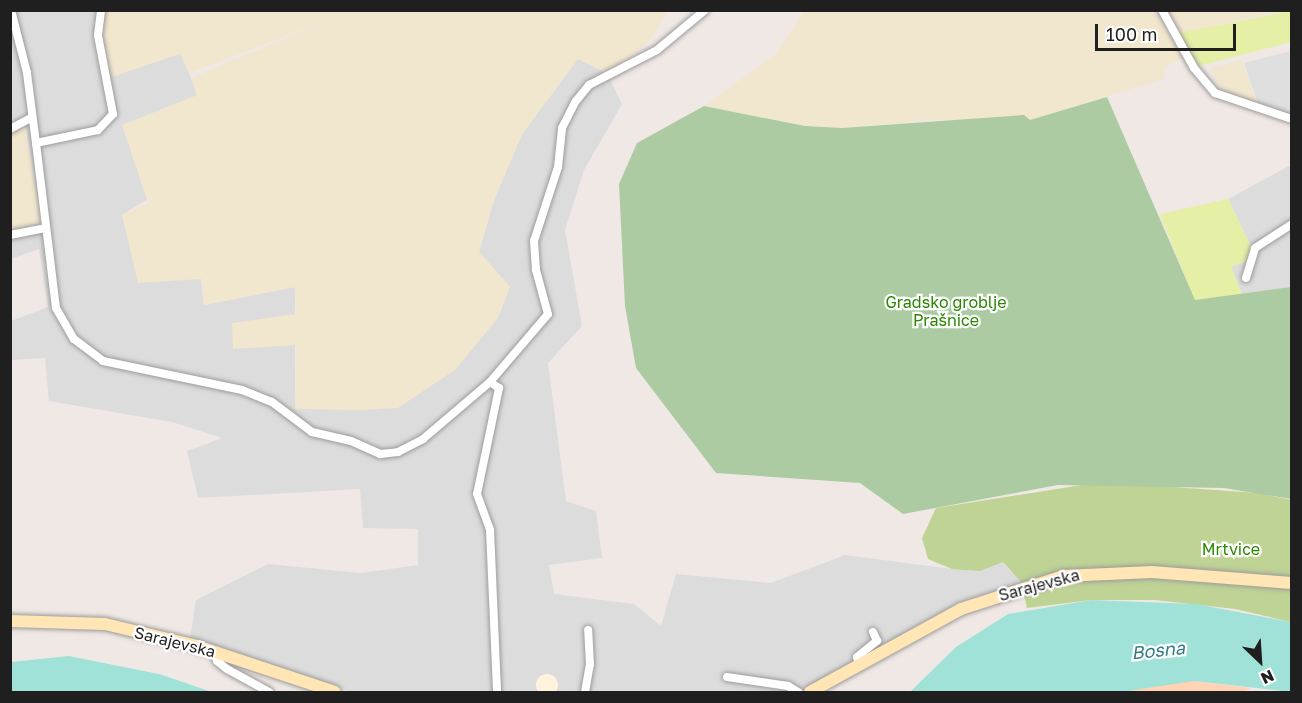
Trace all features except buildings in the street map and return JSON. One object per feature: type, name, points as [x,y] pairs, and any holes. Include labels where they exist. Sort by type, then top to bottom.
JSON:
[{"type":"main road","name":"Sarajevska","points":[[810,693],[961,609],[1063,576],[1152,572],[1292,583]]},
{"type":"main road","name":"Sarajevska","points":[[10,621],[105,624],[216,652],[334,693]]},
{"type":"street","points":[[11,10],[27,73],[56,308],[74,339],[103,361],[242,390],[272,402],[312,432],[351,441],[380,454],[398,452],[423,439],[490,382],[548,314],[536,270],[534,241],[558,167],[562,128],[576,101],[589,85],[657,50],[705,10]]},
{"type":"street","points":[[36,143],[98,130],[113,114],[98,34],[101,10]]},
{"type":"street","points":[[1162,10],[1194,69],[1215,93],[1292,119]]},
{"type":"street","points":[[10,129],[31,118]]},
{"type":"street","points":[[1246,278],[1255,248],[1292,224]]},
{"type":"street","points":[[10,235],[45,228]]},
{"type":"street","points":[[490,382],[500,393],[477,494],[490,530],[496,693]]},
{"type":"street","points":[[585,693],[590,665],[588,630]]},
{"type":"street","points":[[859,664],[857,657],[876,641],[873,632]]},
{"type":"street","points":[[216,652],[218,662],[227,669],[269,693]]},
{"type":"street","points":[[727,677],[788,686],[798,693]]},
{"type":"shaded area","points":[[109,10],[668,11],[651,40],[607,73],[578,59],[522,134],[494,200],[479,252],[510,287],[498,318],[455,370],[398,408],[363,410],[295,409],[296,345],[233,349],[232,323],[296,314],[295,287],[204,305],[201,279],[138,283],[122,215],[148,203],[122,125],[197,95],[191,78],[333,18],[189,73],[180,54],[106,79],[99,15]]},
{"type":"shaded area","points":[[11,11],[116,11],[181,54],[198,94],[148,199],[122,215],[201,279],[204,305],[295,287],[295,408],[398,408],[510,287],[479,252],[494,200],[522,134],[578,59],[607,73],[622,104],[584,170],[565,230],[582,326],[548,363],[566,501],[596,511],[602,558],[549,565],[554,594],[634,604],[661,626],[676,574],[771,583],[845,555],[952,569],[1002,562],[1021,582],[796,692],[351,692],[190,639],[196,600],[268,564],[361,573],[418,565],[418,529],[363,528],[360,489],[198,498],[187,451],[222,438],[172,422],[49,401],[45,358],[11,360],[11,321],[48,307],[39,249],[11,259]]},
{"type":"shaded area","points":[[804,11],[1156,11],[1183,57],[1164,68],[1164,79],[1030,120],[933,120],[842,128],[805,126],[704,106],[776,54]]},
{"type":"shaded area","points":[[1166,11],[1283,11],[1178,33]]},
{"type":"shaded area","points":[[1291,51],[1291,115],[1261,112],[1244,63]]},
{"type":"shaded area","points":[[1242,60],[1260,108],[1219,89],[1210,68]]},
{"type":"shaded area","points":[[10,116],[26,129],[42,225],[10,234]]},
{"type":"shaded area","points":[[1291,165],[1291,287],[1242,294],[1231,267],[1256,257],[1228,199]]},
{"type":"shaded area","points":[[547,674],[555,677],[558,685],[555,693],[547,696],[539,693],[536,685],[539,677]]},
{"type":"green space","points":[[1291,11],[1291,42],[1199,66],[1178,33]]},
{"type":"green space","name":"Gradsko groblje Prašnice","points":[[1107,97],[1195,300],[1291,287],[1291,499],[1224,488],[1058,485],[903,514],[860,483],[716,473],[636,368],[625,306],[619,184],[637,143],[704,106],[805,126],[842,128],[1024,115],[1030,120]]},
{"type":"green space","points":[[1228,199],[1256,257],[1231,267],[1242,294],[1195,301],[1160,214]]},
{"type":"green space","name":"Mrtvice","points":[[1101,482],[1258,493],[1291,500],[1291,622],[1235,609],[1155,600],[1091,600],[1027,608],[1021,582],[1003,562],[980,571],[952,569],[928,559],[922,538],[936,508]]},
{"type":"sand","points":[[1174,681],[1194,681],[1250,688],[1244,692],[1121,692]]},
{"type":"water","name":"Bosna","points":[[1091,600],[1196,604],[1291,622],[1291,692],[1194,681],[1121,692],[910,692],[956,647],[1008,614]]},
{"type":"water","points":[[69,656],[159,674],[212,692],[11,692],[11,662]]}]
